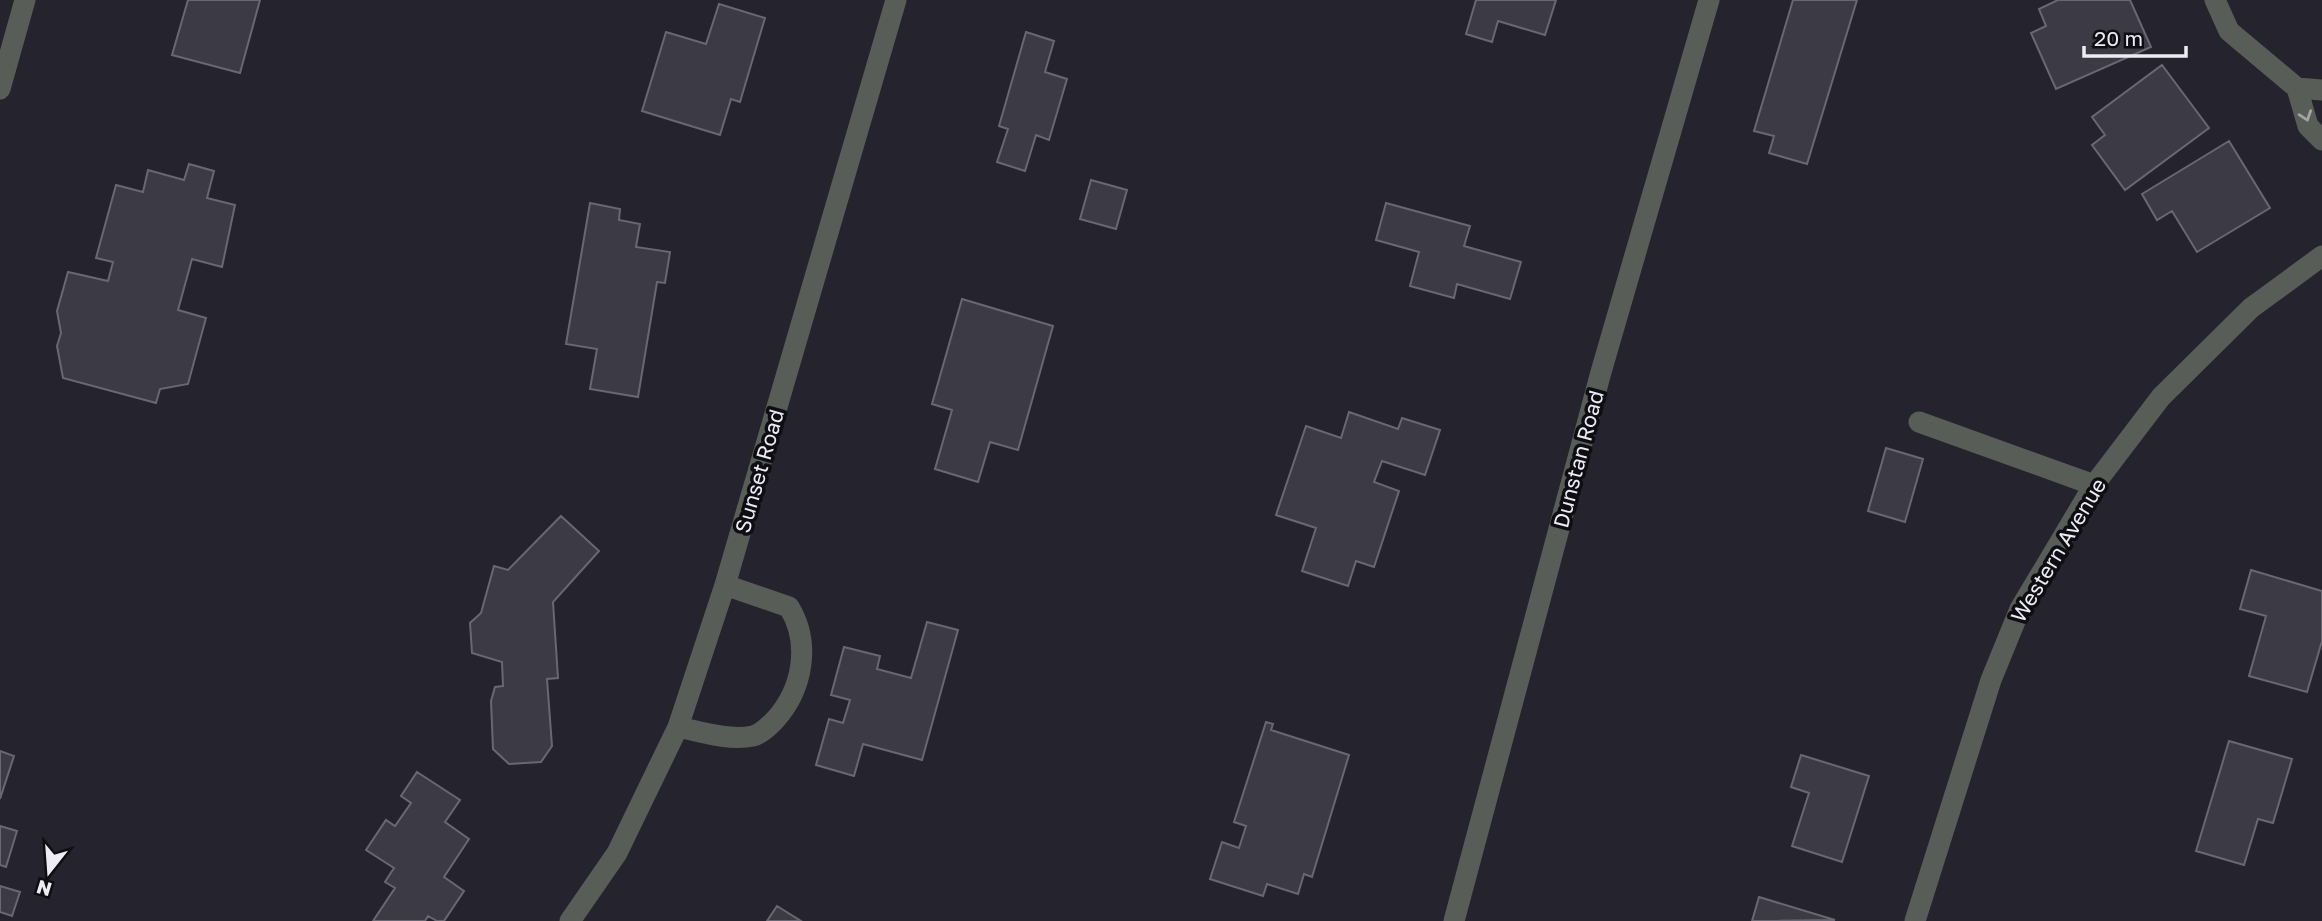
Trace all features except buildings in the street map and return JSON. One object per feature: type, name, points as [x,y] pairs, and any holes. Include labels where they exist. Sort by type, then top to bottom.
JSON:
[{"type":"street","points":[[1,81],[25,0]]},
{"type":"street","name":"Sunset Road","points":[[570,921],[617,853],[678,727],[725,585],[896,0]]},
{"type":"street","name":"Dunstan Road","points":[[1454,921],[1598,385],[1709,0]]},
{"type":"street","points":[[2215,0],[2229,31],[2297,88],[2308,126],[2322,140]]},
{"type":"street","points":[[2297,88],[2322,90]]},
{"type":"street","name":"Western Avenue","points":[[1915,921],[1991,680],[2020,609],[2094,485],[2161,397],[2251,308],[2322,256]]},
{"type":"street","points":[[1919,422],[2094,485]]},
{"type":"street","points":[[678,727],[718,735],[755,736],[769,726],[793,694],[803,646],[800,624],[789,607],[725,585]]}]
